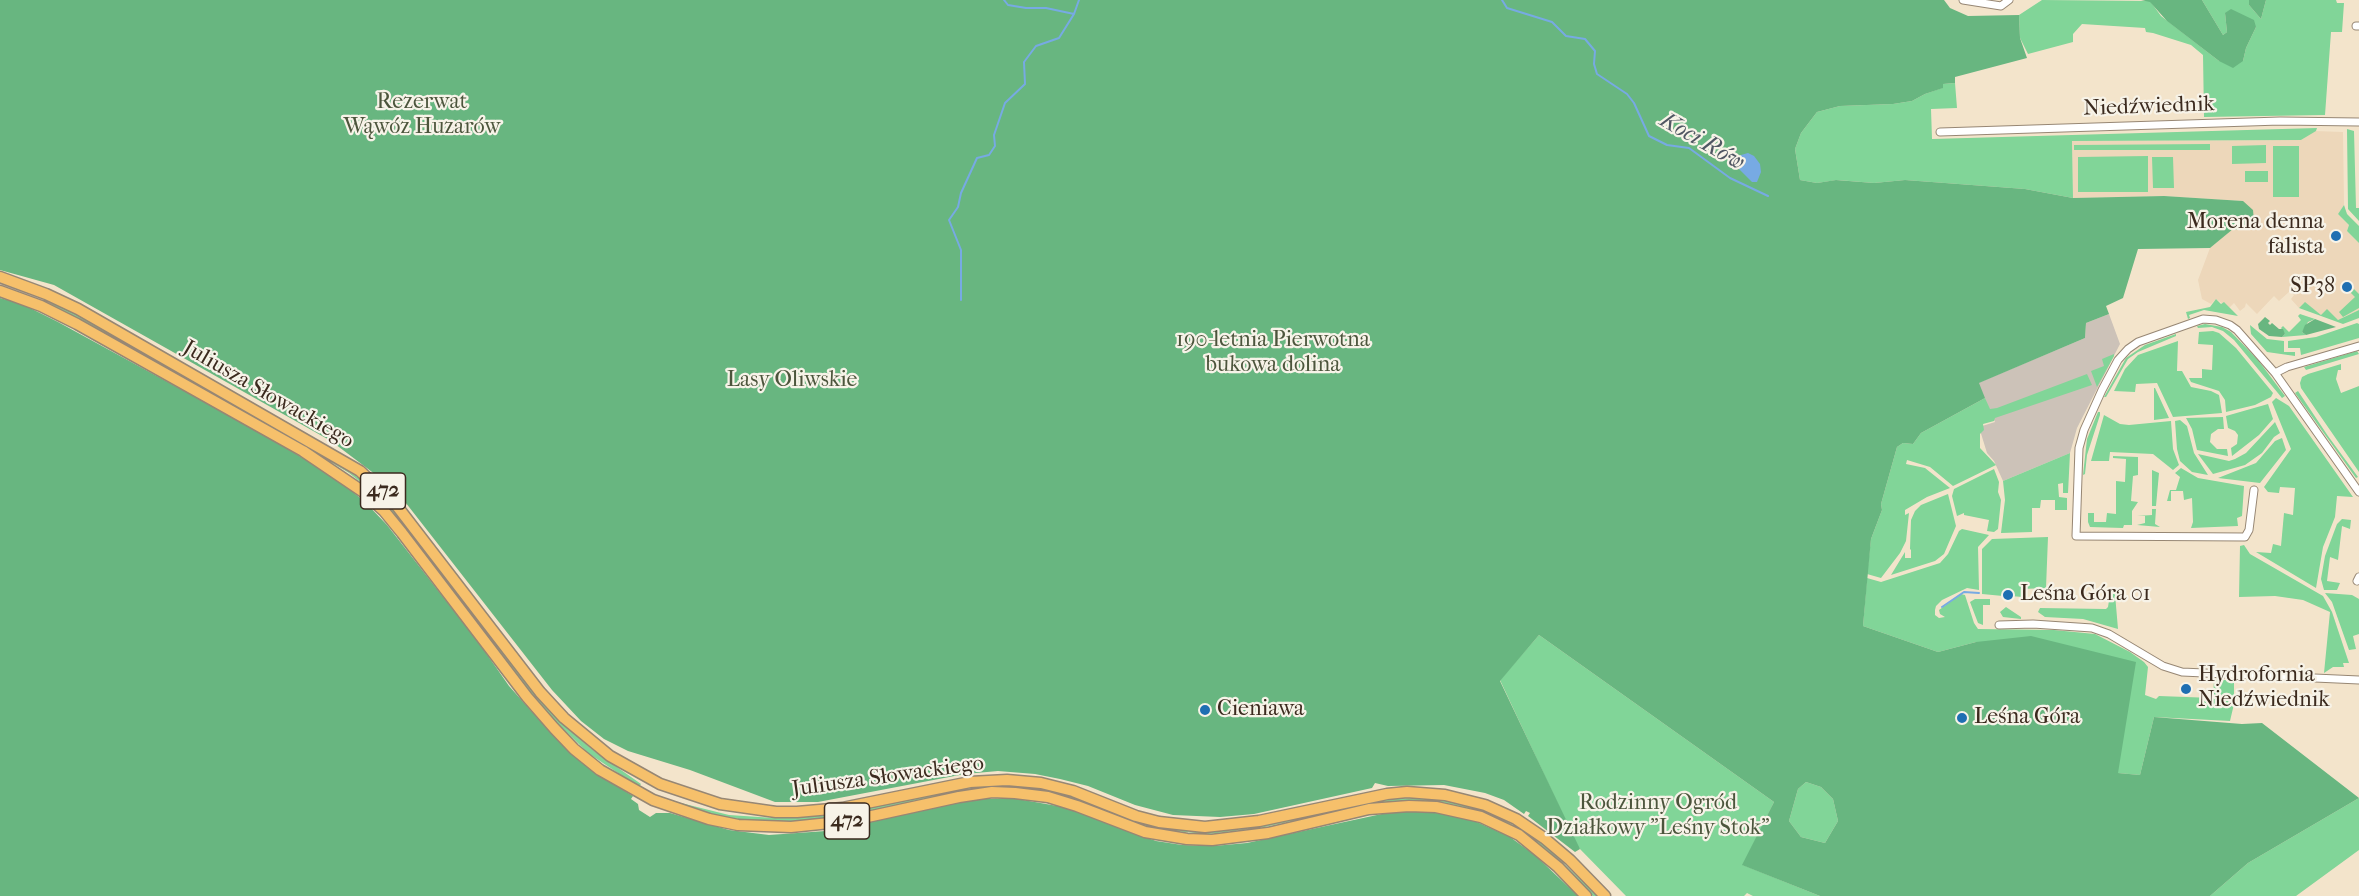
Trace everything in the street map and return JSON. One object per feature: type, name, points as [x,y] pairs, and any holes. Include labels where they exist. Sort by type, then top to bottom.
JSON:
[{"type":"main road","name":"Juliusza Słowackiego","points":[[0,277],[78,309],[360,471],[397,506],[533,683],[564,718],[586,738],[627,767],[660,784],[689,795],[745,808],[776,812],[808,812],[842,808],[970,782],[1007,780],[1041,783],[1073,791],[1136,816],[1159,822],[1204,827],[1259,821],[1387,794],[1435,794],[1467,800],[1516,819],[1562,854],[1605,896]]},
{"type":"main road","name":"Juliusza Słowackiego","points":[[0,291],[41,306],[67,319],[331,468],[362,490],[384,511],[402,533],[527,697],[554,728],[588,760],[616,781],[681,811],[738,825],[798,827],[849,821],[967,795],[992,792],[1015,793],[1048,797],[1145,832],[1187,839],[1212,840],[1268,833],[1369,809],[1409,806],[1436,807],[1481,817],[1519,835],[1558,867],[1586,896]]},
{"type":"street","points":[[1963,0],[2001,6],[2008,2]]},
{"type":"street","name":"Niedźwiednik","points":[[1940,132],[2280,121],[2359,122]]},
{"type":"street","points":[[2254,490],[2249,530],[2245,537],[2076,536],[2079,448],[2084,430],[2118,360],[2128,349],[2138,342],[2203,320],[2216,320],[2237,330],[2275,373],[2359,492]]},
{"type":"street","points":[[2275,373],[2287,367],[2359,346]]},
{"type":"street","points":[[2000,625],[2034,624],[2092,628],[2109,634],[2163,666],[2182,672],[2359,680]]},
{"type":"shaded area","points":[[2315,131],[2343,132],[2344,205],[2338,214],[2349,225],[2347,231],[2359,243],[2359,310],[2338,320],[2321,315],[2305,303],[2299,308],[2291,299],[2294,295],[2290,291],[2279,301],[2274,296],[2257,314],[2246,303],[2240,311],[2234,303],[2229,308],[2216,299],[2211,304],[2202,299],[2198,280],[2210,248],[2233,228],[2243,201],[2164,196],[2073,198],[2072,141],[2301,140]]},
{"type":"shaded area","points":[[2109,314],[2120,344],[2077,428],[2070,453],[2003,481],[1994,461],[1987,453],[1979,427],[1995,422],[1978,383],[2085,338],[2086,323]]},
{"type":"green space","name":"Lasy Oliwskie","points":[[0,0],[1944,0],[1950,8],[1968,16],[2019,15],[2020,38],[2027,58],[1955,77],[1955,83],[1943,84],[1943,88],[1912,101],[1840,106],[1817,112],[1801,133],[1795,149],[1800,180],[1817,183],[1836,180],[1874,183],[1905,180],[2025,189],[2073,198],[2164,196],[2243,201],[2253,210],[2254,221],[2241,230],[2233,229],[2210,248],[2138,249],[2123,298],[2106,306],[2109,314],[2086,323],[2085,338],[1979,383],[1985,398],[1921,433],[1913,444],[1903,443],[1897,447],[1881,504],[1882,510],[1871,539],[1863,626],[1938,652],[1976,642],[2031,636],[2136,662],[2118,773],[2140,775],[2154,717],[2242,724],[2262,723],[2359,798],[2248,863],[2210,896],[1820,896],[1742,865],[1774,802],[1539,635],[1500,681],[1580,849],[1575,852],[1528,816],[1530,813],[1526,811],[1524,814],[1504,800],[1485,793],[1444,785],[1388,786],[1375,783],[1372,788],[1254,814],[1220,817],[1173,815],[1135,805],[1088,786],[1035,774],[998,771],[965,774],[818,802],[775,802],[690,770],[628,751],[604,739],[581,721],[552,690],[402,498],[384,481],[331,441],[54,285],[0,270]],"holes":[[[1806,782],[1821,787],[1833,799],[1838,821],[1825,843],[1801,837],[1789,821],[1798,789]]]},
{"type":"green space","points":[[2042,0],[2150,1],[2161,16],[2219,61],[2243,61],[2246,48],[2256,27],[2225,13],[2227,32],[2223,35],[2202,0],[2249,0],[2249,5],[2261,19],[2266,0],[2336,0],[2337,3],[2344,3],[2342,32],[2331,32],[2325,115],[2204,117],[2203,55],[2191,45],[2146,32],[2145,28],[2082,24],[2073,34],[2073,42],[2028,54],[2020,38],[2019,15]]},
{"type":"green space","points":[[2141,0],[2202,0],[2223,35],[2227,32],[2225,13],[2231,9],[2254,20],[2256,27],[2246,48],[2243,61],[2233,68],[2219,61],[2167,21],[2150,2]]},
{"type":"green space","points":[[2249,0],[2266,0],[2261,19],[2249,5]]},
{"type":"green space","points":[[1955,83],[1957,108],[1931,109],[1932,139],[2317,128],[2301,140],[2072,141],[2073,198],[2025,189],[1905,180],[1874,183],[1837,180],[1817,183],[1800,180],[1795,149],[1801,133],[1817,112],[1840,106],[1912,101],[1942,88],[1943,84]]},
{"type":"green space","points":[[2347,129],[2354,131],[2356,208],[2359,208],[2359,221],[2348,209]]},
{"type":"green space","points":[[2210,144],[2210,150],[2074,150],[2074,145]]},
{"type":"green space","points":[[2266,145],[2266,163],[2232,164],[2232,146]]},
{"type":"green space","points":[[2273,146],[2299,146],[2299,197],[2273,197]]},
{"type":"green space","points":[[2148,156],[2148,192],[2078,192],[2078,157]]},
{"type":"green space","points":[[2152,157],[2173,157],[2174,188],[2153,188]]},
{"type":"green space","points":[[2245,171],[2268,171],[2268,182],[2245,182]]},
{"type":"green space","points":[[2344,205],[2347,214],[2359,226],[2359,243],[2347,231],[2349,225],[2338,214]]},
{"type":"green space","points":[[2354,289],[2359,294],[2359,308],[2343,317],[2339,312],[2355,297],[2350,292]]},
{"type":"green space","points":[[0,298],[22,304],[58,322],[261,433],[336,478],[365,502],[387,525],[479,643],[509,686],[549,731],[592,771],[633,796],[631,799],[638,804],[639,810],[650,817],[656,813],[670,813],[729,830],[769,835],[826,831],[951,804],[982,799],[1012,798],[1063,807],[1156,841],[1214,846],[1247,843],[1391,812],[1419,811],[1445,814],[1477,822],[1510,837],[1536,856],[1578,896],[0,896]]},
{"type":"green space","points":[[2216,299],[2221,304],[2224,302],[2238,316],[2204,310],[2189,315],[2188,319],[2186,312],[2210,307]]},
{"type":"green space","points":[[2305,302],[2321,315],[2327,309],[2338,320],[2359,310],[2359,318],[2343,324],[2299,308]]},
{"type":"green space","points":[[49,303],[74,313],[284,434]]},
{"type":"green space","points":[[2300,314],[2315,319],[2308,322],[2302,332],[2306,335],[2282,337],[2285,334],[2281,328],[2283,326],[2289,332],[2301,320],[2298,316]]},
{"type":"green space","points":[[2265,317],[2270,321],[2268,323],[2270,325],[2272,323],[2279,329],[2283,329],[2285,334],[2282,337],[2269,336],[2259,329],[2258,324]]},
{"type":"green space","points":[[2315,319],[2336,327],[2306,335],[2302,332],[2305,325]]},
{"type":"green space","points":[[2205,324],[2222,327],[2231,332],[2258,360],[2285,396],[2282,398],[2234,340],[2223,331],[2212,327],[2198,328],[2197,326]]},
{"type":"green space","points":[[2359,324],[2359,338],[2301,355],[2300,348],[2288,348],[2288,341],[2316,337]]},
{"type":"green space","points":[[2250,325],[2267,339],[2284,341],[2284,352],[2295,352],[2295,356],[2267,352],[2251,334]]},
{"type":"green space","points":[[2199,332],[2219,333],[2236,348],[2273,393],[2271,397],[2255,405],[2226,412],[2225,400],[2219,391],[2191,382],[2189,378],[2202,378],[2202,369],[2212,370],[2213,345],[2198,344]]},
{"type":"green space","points":[[2176,334],[2128,359],[2104,397],[2126,358],[2145,345]]},
{"type":"green space","points":[[2178,341],[2177,371],[2182,371],[2191,387],[2219,395],[2222,413],[2173,417],[2157,383],[2136,384],[2135,392],[2114,391],[2125,369],[2138,355]]},
{"type":"green space","points":[[2357,351],[2359,354],[2306,370],[2304,367]]},
{"type":"green space","points":[[2114,354],[2097,387],[2091,371],[2104,366],[2102,359]]},
{"type":"green space","points":[[2341,364],[2341,370],[2338,370],[2336,379],[2341,393],[2359,386],[2359,472],[2301,388],[2300,383],[2302,377],[2308,374]]},
{"type":"green space","points":[[2087,374],[2092,385],[1983,424],[1980,448],[1996,465],[1953,486],[1930,467],[1907,460],[1906,464],[1925,468],[1950,488],[1927,497],[1905,510],[1905,515],[1909,513],[1906,541],[1900,553],[1881,578],[1867,574],[1871,539],[1882,510],[1881,504],[1897,447],[1903,443],[1913,444],[1921,433],[1985,398],[1990,409],[1997,408]]},
{"type":"green space","points":[[2155,388],[2169,418],[2154,420]]},
{"type":"green space","points":[[2298,391],[2358,477],[2356,478],[2295,393]]},
{"type":"green space","points":[[2276,398],[2289,406],[2353,497],[2337,496],[2335,517],[2323,547],[2316,588],[2256,552],[2271,553],[2273,544],[2281,546],[2284,513],[2293,515],[2295,488],[2280,487],[2279,493],[2268,492],[2264,487],[2291,449],[2272,402]]},
{"type":"green space","points":[[2268,404],[2273,419],[2259,435],[2232,456],[2231,448],[2237,444],[2238,435],[2228,428],[2226,416]]},
{"type":"green space","points":[[2098,412],[2100,415],[2083,475],[2087,439]]},
{"type":"green space","points":[[2104,415],[2120,424],[2129,425],[2171,421],[2173,449],[2179,465],[2173,470],[2153,454],[2110,452],[2109,461],[2091,461]]},
{"type":"green space","points":[[2223,417],[2224,429],[2218,429],[2211,434],[2210,442],[2217,449],[2227,449],[2228,456],[2197,450],[2192,429],[2186,418]]},
{"type":"green space","points":[[2180,420],[2187,426],[2194,453],[2208,475],[2192,472],[2180,461],[2175,421]]},
{"type":"green space","points":[[2275,422],[2280,433],[2262,453],[2245,465],[2213,474],[2198,454],[2229,461],[2235,459],[2246,453]]},
{"type":"green space","points":[[2282,438],[2286,450],[2260,483],[2218,478],[2256,463],[2275,441]]},
{"type":"green space","points":[[299,443],[361,479],[396,513],[534,693],[559,721],[594,751],[641,784],[639,787],[588,753],[545,711],[385,505],[349,473]]},
{"type":"green space","points":[[2070,453],[2068,493],[2063,493],[2063,483],[2058,484],[2059,497],[2067,498],[2067,510],[2055,510],[2055,500],[2041,500],[2040,508],[2032,508],[2032,532],[2001,533],[2005,500],[2003,481]]},
{"type":"green space","points":[[2113,456],[2138,457],[2138,475],[2133,476],[2131,501],[2138,502],[2132,511],[2132,525],[2124,525],[2123,528],[2090,527],[2088,513],[2094,513],[2094,522],[2106,522],[2107,513],[2116,514],[2116,481],[2125,482],[2126,459],[2113,458]]},
{"type":"green space","points":[[2181,468],[2198,478],[2244,486],[2242,516],[2237,518],[2238,526],[2191,528],[2192,498],[2184,500],[2183,491],[2171,491],[2171,501],[2167,501],[2170,490],[2176,490],[2180,477],[2175,473]]},
{"type":"green space","points":[[1994,469],[1999,482],[1998,492],[2001,500],[1998,529],[1994,532],[1987,531],[1989,520],[1964,515],[1964,513],[1957,516],[1952,496],[1954,489]]},
{"type":"green space","points":[[2152,470],[2159,473],[2156,506],[2152,506]]},
{"type":"green space","points":[[1948,494],[1956,526],[1944,554],[1935,561],[1891,575],[1905,552],[1905,558],[1911,558],[1911,520],[1915,511],[1921,505]]},
{"type":"green space","points":[[2152,509],[2156,509],[2155,524],[2160,527],[2137,525],[2145,523],[2145,516],[2137,516],[2152,515]]},
{"type":"green space","points":[[2342,519],[2351,520],[2350,529],[2342,526],[2338,560],[2330,557],[2327,581],[2340,583],[2337,590],[2324,590],[2321,579],[2325,556],[2337,524]]},
{"type":"green space","points":[[1962,529],[1989,535],[1978,547],[1979,590],[1967,588],[1942,600],[1935,610],[1935,615],[1939,618],[1945,617],[1940,614],[1939,610],[1961,594],[1965,595],[1978,629],[2054,630],[2095,634],[2144,662],[2148,667],[2145,695],[2156,699],[2159,696],[2213,698],[2214,680],[2234,680],[2234,704],[2230,721],[2154,717],[2140,775],[2118,773],[1976,642],[1938,652],[1863,626],[1867,578],[1881,582],[1940,563],[1948,554]]},
{"type":"green space","points":[[2048,537],[2046,588],[2023,589],[2023,597],[2010,596],[2010,593],[2003,596],[1982,594],[1982,549],[1992,539]]},
{"type":"green space","points":[[2244,545],[2250,554],[2323,596],[2332,612],[2349,663],[2343,663],[2344,667],[2333,667],[2324,673],[2330,612],[2303,600],[2275,596],[2239,597],[2240,546]]},
{"type":"green space","points":[[2325,593],[2352,595],[2359,599],[2359,634],[2353,636],[2356,649],[2349,650],[2332,602]]},
{"type":"green space","points":[[2110,594],[2115,594],[2118,629],[2083,619],[2045,617],[2038,612],[2040,608],[2106,609]]},
{"type":"green space","points":[[1975,599],[1990,599],[1990,605],[1983,605],[1983,625],[1978,623],[1970,602]]},
{"type":"green space","points":[[2006,607],[2021,619],[2003,617],[2000,612]]},
{"type":"green space","name":"Rodzinny Ogród Działkowy \"Leśny Stok\"","points":[[1539,635],[1774,802],[1743,865],[1820,896],[1753,896],[1747,893],[1744,896],[1626,896],[1578,847],[1500,680]]},
{"type":"green space","points":[[1806,782],[1821,787],[1833,799],[1838,821],[1825,843],[1801,837],[1789,821],[1798,789]]},
{"type":"green space","points":[[1008,785],[1055,791],[1148,825],[1193,832],[1244,829],[1391,799],[1453,801],[1485,810],[1530,834],[1597,896],[1593,896],[1547,850],[1516,828],[1476,810],[1441,802],[1400,801],[1371,804],[1260,828],[1209,834],[1160,830],[1057,794],[1010,787],[955,792],[835,818],[791,822],[744,820],[714,815],[665,799],[729,815],[774,818],[841,813],[949,790]]},
{"type":"green space","points":[[2359,798],[2359,850],[2296,896],[2210,896],[2248,863]]},
{"type":"water","points":[[1748,153],[1754,156],[1760,164],[1761,172],[1757,182],[1752,182],[1739,169],[1737,161],[1741,155]]},
{"type":"waterway","name":"Koci Rów","points":[[1004,0],[1008,5],[1046,8],[1074,14],[1079,0]]},
{"type":"waterway","name":"Koci Rów","points":[[1502,0],[1507,8],[1552,22],[1566,36],[1585,39],[1595,51],[1594,64],[1597,74],[1627,94],[1634,103],[1649,136],[1667,145],[1689,148],[1730,178],[1768,196]]},
{"type":"waterway","points":[[961,300],[961,250],[949,220],[958,207],[961,193],[977,158],[989,155],[995,146],[994,135],[1005,103],[1025,84],[1024,62],[1036,46],[1059,38],[1074,14]]},
{"type":"waterway","points":[[1942,607],[1964,592],[1979,593]]},
{"type":"place","name":"Morena denna falista","points":[[2336,236]]},
{"type":"place","name":"SP38","points":[[2347,287]]},
{"type":"place","name":"Leśna Góra 01","points":[[2008,595]]},
{"type":"place","name":"Hydrofornia Niedźwiednik","points":[[2186,689]]},
{"type":"place","name":"Cieniawa","points":[[1205,710]]},
{"type":"place","name":"Leśna Góra","points":[[1962,718]]},
{"type":"park label","name":"Rezerwat Wąwóz Huzarów","points":[[422,116]]},
{"type":"park label","name":"190-letnia Pierwotna bukowa dolina","points":[[1273,354]]}]
